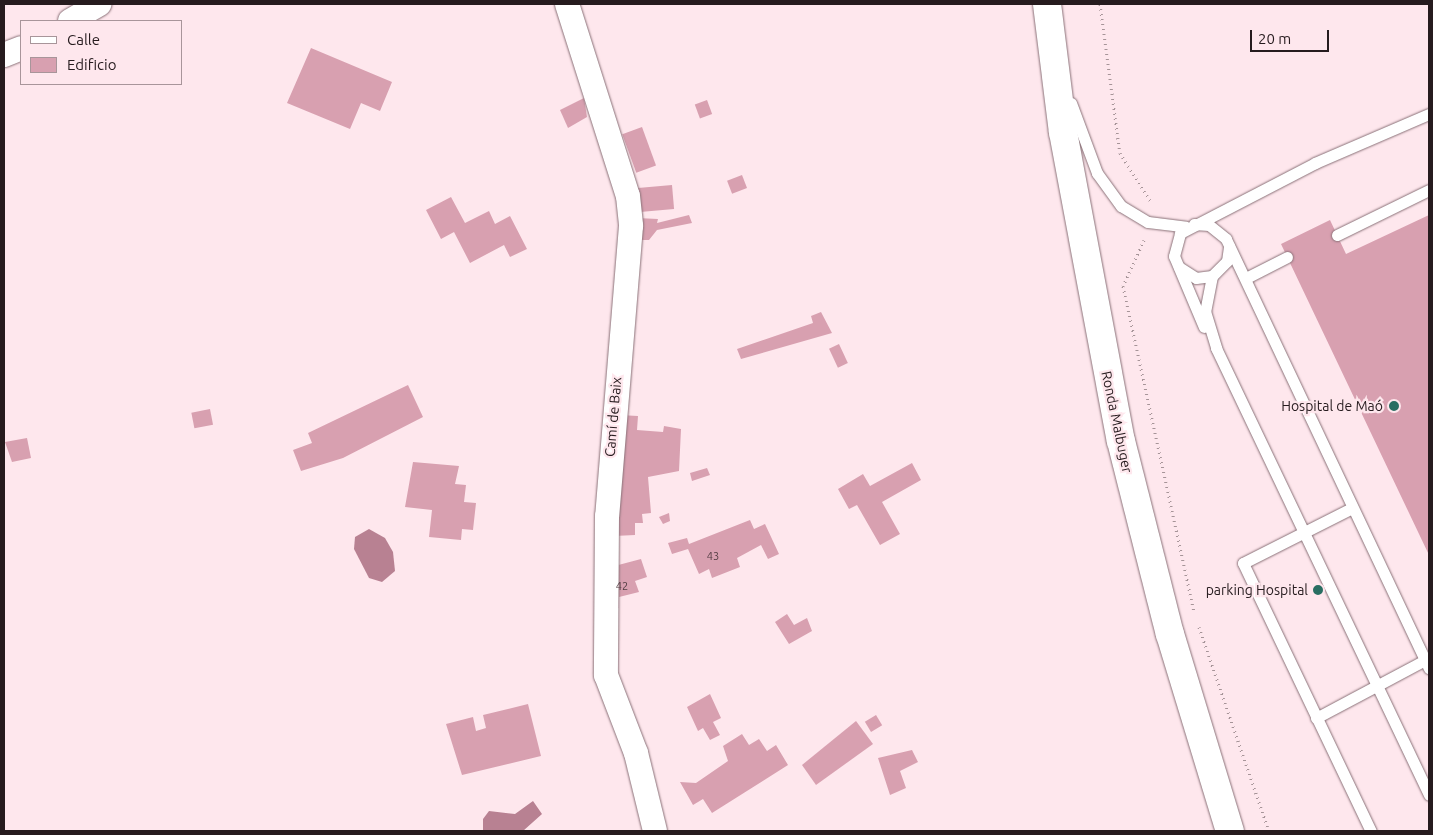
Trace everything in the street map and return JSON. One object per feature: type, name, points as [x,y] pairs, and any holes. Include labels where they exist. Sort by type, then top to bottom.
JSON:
[{"type":"street","points":[[72,20],[100,4]]},
{"type":"street","name":"Camí de Baix","points":[[567,4],[629,210],[610,453],[606,675],[640,768],[655,831]]},
{"type":"street","name":"Ronda Malbuger","points":[[1048,11],[1063,132],[1121,442],[1170,634],[1230,831]]},
{"type":"street","points":[[4,56],[20,48]]},
{"type":"lane","points":[[1048,11],[1081,137],[1097,173],[1121,206],[1148,222],[1216,228],[1226,239],[1427,664],[1376,685],[1316,718]]},
{"type":"lane","points":[[1429,114],[1315,163],[1190,226],[1173,248],[1177,264],[1216,348],[1429,795]]},
{"type":"lane","points":[[1337,235],[1429,190]]},
{"type":"lane","points":[[1216,348],[1204,311],[1212,276],[1227,261],[1226,239]]},
{"type":"lane","points":[[1246,278],[1287,257]]},
{"type":"lane","points":[[1177,264],[1188,276],[1212,276]]},
{"type":"lane","points":[[1352,508],[1243,563],[1371,831]]},
{"type":"path","points":[[1100,4],[1120,153],[1152,199],[1142,252],[1123,286],[1197,622],[1269,831]]},
{"type":"shaded area","points":[[369,529],[385,538],[393,552],[395,571],[382,582],[369,578],[354,549],[355,537]]},
{"type":"shaded area","points":[[533,801],[542,814],[523,831],[483,831],[483,819],[489,811],[515,814]]},
{"type":"building","points":[[311,48],[392,82],[380,111],[361,103],[350,129],[287,103]]},
{"type":"building","points":[[584,98],[587,117],[568,128],[560,110]]},
{"type":"building","points":[[707,100],[712,114],[700,119],[695,104]]},
{"type":"building","points":[[642,127],[656,166],[636,173],[622,134]]},
{"type":"building","points":[[742,175],[747,188],[732,194],[727,181]]},
{"type":"building","points":[[672,185],[674,209],[637,212],[635,188]]},
{"type":"building","points":[[451,197],[465,223],[489,211],[495,224],[510,216],[527,249],[510,257],[504,245],[470,263],[454,232],[441,239],[426,210]]},
{"type":"building","points":[[689,215],[692,223],[657,230],[649,240],[636,240],[637,218],[658,219],[657,223]]},
{"type":"building","name":"Hospital de Maó","points":[[1429,215],[1429,555],[1281,244],[1330,220],[1346,254]]},
{"type":"building","points":[[821,312],[832,333],[741,359],[737,349],[813,323],[811,316]]},
{"type":"building","points":[[839,344],[848,363],[838,368],[829,349]]},
{"type":"building","points":[[408,385],[423,417],[343,458],[301,471],[293,450],[312,443],[308,433]]},
{"type":"building","points":[[210,409],[213,425],[194,428],[191,413]]},
{"type":"building","points":[[619,415],[638,416],[637,430],[663,432],[664,426],[681,429],[679,471],[648,477],[651,513],[642,514],[643,523],[635,523],[635,535],[614,536]]},
{"type":"building","points":[[27,438],[31,458],[12,462],[5,442]]},
{"type":"building","points":[[413,462],[459,466],[455,484],[466,485],[464,502],[476,503],[473,530],[462,529],[461,540],[429,537],[432,510],[405,507]]},
{"type":"building","points":[[912,463],[921,480],[882,502],[900,534],[880,545],[857,505],[849,509],[838,489],[863,474],[870,486]]},
{"type":"building","points":[[707,468],[710,475],[692,481],[690,473]]},
{"type":"building","points":[[669,513],[670,521],[663,524],[659,517]]},
{"type":"building","points":[[750,520],[754,529],[765,524],[779,554],[768,559],[761,545],[737,558],[740,567],[712,578],[709,569],[699,574],[688,549],[672,554],[668,543],[687,538],[689,544]]},
{"type":"building","points":[[641,559],[647,577],[635,581],[639,592],[619,597],[619,608],[607,609],[607,568]]},
{"type":"building","points":[[787,614],[794,625],[807,618],[812,631],[789,644],[775,622]]},
{"type":"building","points":[[710,694],[721,718],[713,722],[720,735],[710,740],[703,728],[698,731],[687,707]]},
{"type":"building","points":[[528,704],[541,756],[462,775],[446,724],[473,717],[476,731],[486,728],[483,715]]},
{"type":"building","points":[[876,715],[882,725],[871,732],[865,722]]},
{"type":"building","points":[[856,721],[873,744],[816,785],[802,765]]},
{"type":"building","points":[[742,734],[749,745],[759,739],[767,751],[776,745],[788,765],[712,813],[703,799],[693,805],[680,782],[696,783],[728,761],[723,746]]},
{"type":"building","points":[[912,750],[918,762],[900,771],[906,788],[890,795],[878,758]]},
{"type":"place","name":"Hospital de Maó","points":[[1394,406]]},
{"type":"place","name":"parking Hospital","points":[[1318,590]]}]
